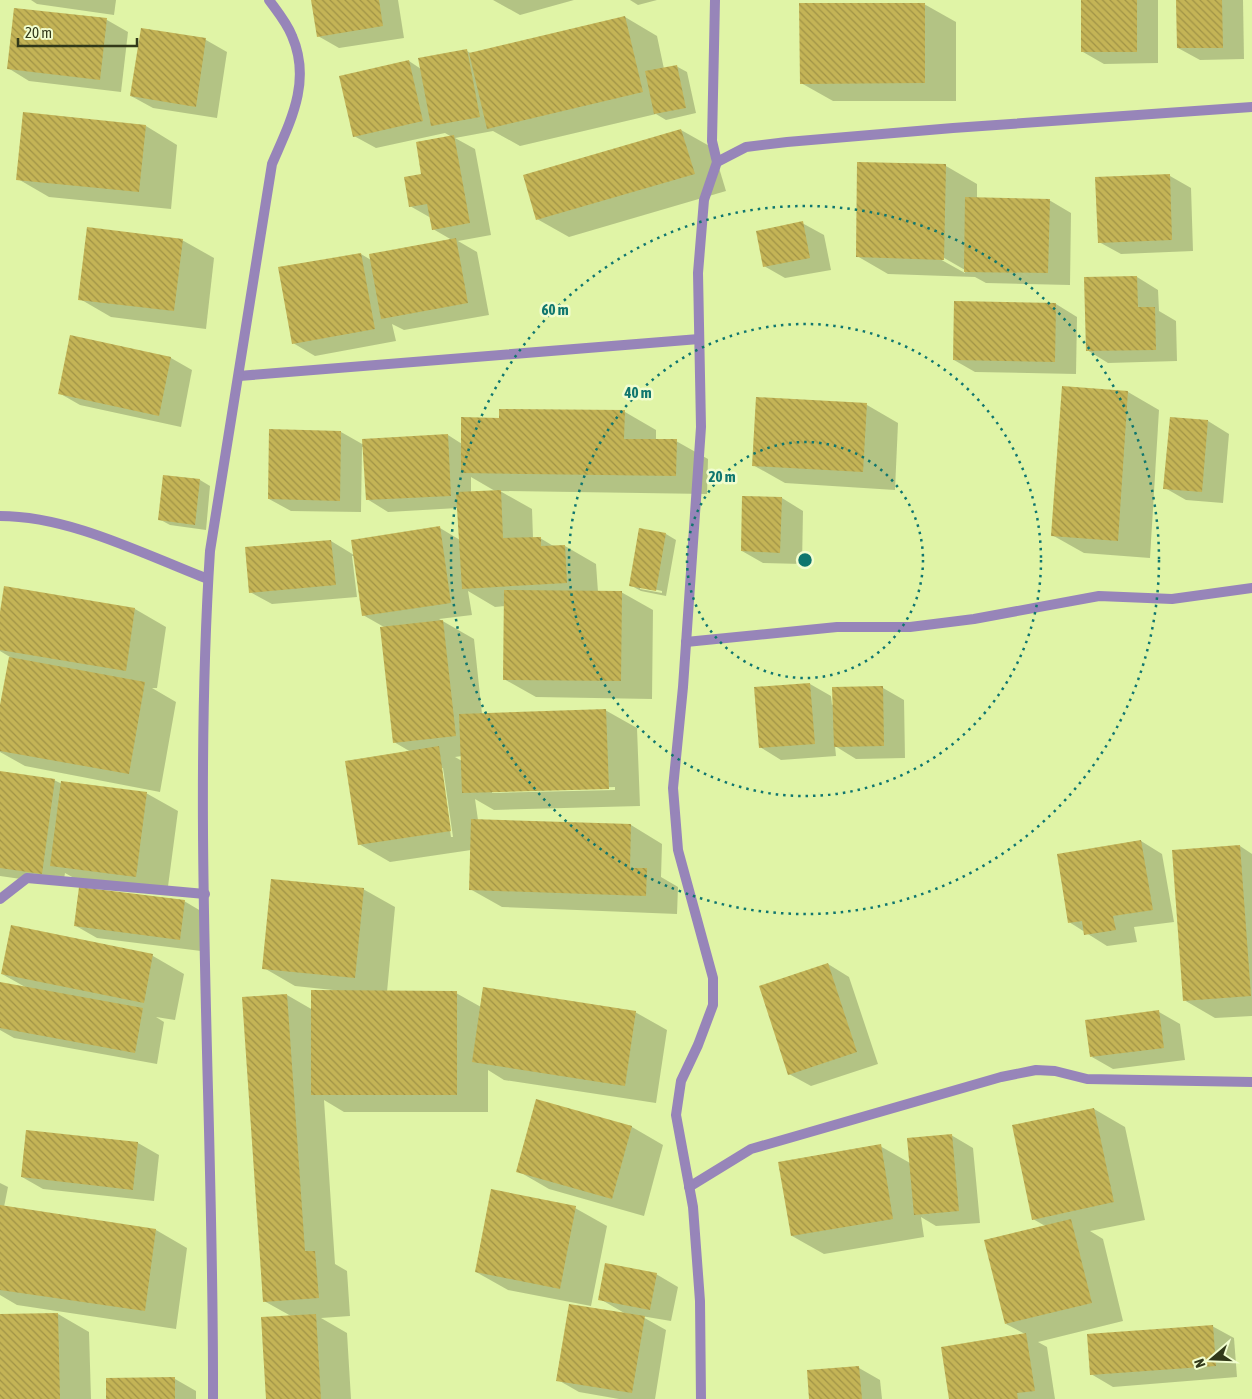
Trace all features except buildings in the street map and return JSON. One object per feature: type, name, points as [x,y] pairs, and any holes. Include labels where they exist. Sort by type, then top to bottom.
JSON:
[{"type":"street","points":[[213,1399],[214,1305],[203,793],[205,614],[210,550],[272,164],[297,107],[300,68],[292,36],[269,0]]},
{"type":"street","points":[[701,1399],[700,1301],[693,1208],[676,1115],[680,1081],[698,1045],[713,1005],[713,978],[678,850],[673,788],[686,642],[701,427],[698,273],[704,200],[717,162],[712,141],[715,0]]},
{"type":"street","points":[[717,162],[746,147],[787,142],[953,128],[1252,107]]},
{"type":"street","points":[[239,376],[699,339]]},
{"type":"street","points":[[0,516],[47,520],[121,545],[208,579]]},
{"type":"street","points":[[686,642],[837,627],[910,627],[974,619],[1099,596],[1172,599],[1252,588]]},
{"type":"street","points":[[0,899],[27,878],[205,894]]},
{"type":"street","points":[[689,1188],[751,1149],[1000,1077],[1036,1070],[1055,1071],[1087,1079],[1252,1082]]}]
